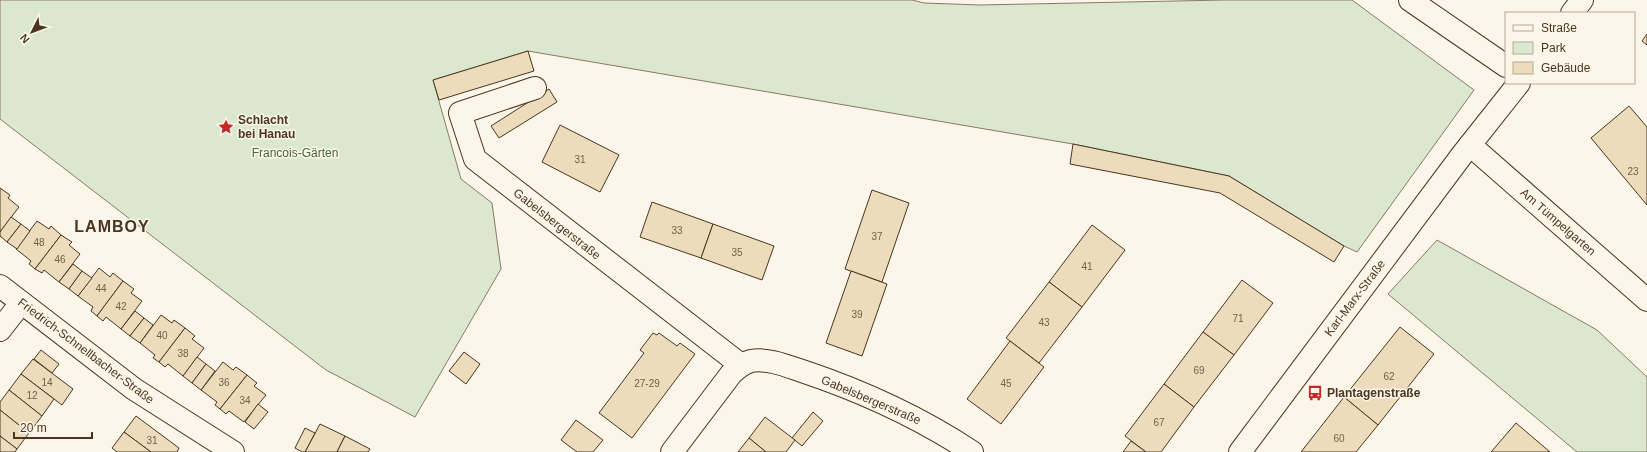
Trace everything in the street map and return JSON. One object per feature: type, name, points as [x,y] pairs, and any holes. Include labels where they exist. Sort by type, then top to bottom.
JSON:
[{"type":"street","points":[[1410,0],[1505,65]]},
{"type":"street","points":[[1573,12],[1582,0]]},
{"type":"street","name":"Karl-Marx-Straße","points":[[1240,452],[1517,84]]},
{"type":"street","name":"Gabelsbergerstraße","points":[[535,88],[460,113],[475,159],[741,364],[752,361],[763,361],[781,365],[850,388],[920,420],[972,452]]},
{"type":"street","name":"Am Tümpelgarten","points":[[1470,145],[1647,300]]},
{"type":"street","name":"Friedrich-Schnellbacher-Straße","points":[[0,286],[134,389],[233,452]]},
{"type":"street","points":[[0,330],[21,303]]},
{"type":"street","points":[[672,452],[731,374],[741,364]]},
{"type":"green space","name":"Francois-Gärten","points":[[0,0],[912,0],[924,3],[980,5],[1224,0],[1352,0],[1474,90],[1357,252],[1344,246],[1229,176],[1073,144],[528,51],[433,80],[461,179],[492,203],[501,269],[415,417],[326,370],[0,119]]},
{"type":"green space","points":[[1437,240],[1597,330],[1647,377],[1647,452],[1577,452],[1388,294]]},
{"type":"building","points":[[1647,34],[1647,45],[1642,41]]},
{"type":"building","points":[[528,51],[534,71],[439,100],[433,80]]},
{"type":"building","points":[[549,89],[557,102],[499,138],[491,126]]},
{"type":"building","points":[[1629,106],[1647,127],[1647,205],[1591,138]]},
{"type":"building","points":[[560,125],[619,155],[600,192],[542,162]]},
{"type":"building","points":[[1073,144],[1229,176],[1344,246],[1334,262],[1220,193],[1070,164]]},
{"type":"building","points":[[0,188],[10,195],[8,198],[19,207],[0,232]]},
{"type":"building","points":[[872,190],[909,203],[882,282],[845,269]]},
{"type":"building","points":[[652,202],[713,224],[701,258],[640,237]]},
{"type":"building","points":[[11,217],[21,224],[7,242],[0,236],[0,232]]},
{"type":"building","points":[[37,221],[49,229],[51,226],[61,235],[35,269],[29,264],[31,261],[16,249]]},
{"type":"building","points":[[21,224],[30,231],[17,249],[7,242]]},
{"type":"building","points":[[713,224],[774,246],[762,280],[701,258]]},
{"type":"building","points":[[1092,225],[1125,250],[1082,307],[1049,282]]},
{"type":"building","points":[[61,235],[72,242],[69,245],[80,254],[59,282],[44,270],[42,273],[35,269]]},
{"type":"building","points":[[73,264],[82,271],[69,289],[59,282]]},
{"type":"building","points":[[99,268],[110,277],[113,273],[123,281],[97,316],[91,311],[93,307],[78,296]]},
{"type":"building","points":[[82,271],[92,278],[78,296],[69,289]]},
{"type":"building","points":[[851,271],[887,284],[862,356],[826,343]]},
{"type":"building","points":[[1242,280],[1273,303],[1234,355],[1203,332]]},
{"type":"building","points":[[123,281],[134,289],[131,293],[142,301],[121,329],[106,317],[103,321],[97,316]]},
{"type":"building","points":[[1049,282],[1082,307],[1039,363],[1006,338]]},
{"type":"building","points":[[135,311],[144,318],[130,336],[121,329]]},
{"type":"building","points":[[161,315],[172,323],[174,320],[185,328],[159,362],[153,358],[155,355],[140,343]]},
{"type":"building","points":[[144,318],[153,325],[140,343],[130,336]]},
{"type":"building","points":[[1400,327],[1434,354],[1378,425],[1344,397]]},
{"type":"building","points":[[185,328],[195,336],[192,339],[204,348],[183,376],[168,364],[165,367],[159,362]]},
{"type":"building","points":[[1203,332],[1234,355],[1194,407],[1164,384]]},
{"type":"building","points":[[653,333],[657,335],[659,333],[677,346],[680,343],[695,354],[632,438],[599,413],[644,353],[640,350]]},
{"type":"building","points":[[1010,341],[1044,367],[1001,424],[967,399]]},
{"type":"building","points":[[41,350],[59,364],[52,373],[34,359]]},
{"type":"building","points":[[464,352],[480,364],[466,384],[449,371]]},
{"type":"building","points":[[197,357],[206,364],[192,383],[183,376]]},
{"type":"building","points":[[33,359],[73,389],[62,405],[21,374]]},
{"type":"building","points":[[223,362],[233,370],[236,367],[247,375],[220,409],[215,405],[217,402],[201,390]]},
{"type":"building","points":[[206,364],[215,371],[201,390],[192,383]]},
{"type":"building","points":[[21,374],[54,399],[42,416],[9,390]]},
{"type":"building","points":[[247,375],[257,383],[254,386],[266,395],[244,422],[229,411],[226,414],[220,409]]},
{"type":"building","points":[[1164,384],[1194,407],[1161,452],[1146,452],[1125,436]]},
{"type":"building","points":[[9,390],[42,416],[29,433],[0,410],[0,402]]},
{"type":"building","points":[[1344,397],[1378,425],[1356,452],[1301,452]]},
{"type":"building","points":[[258,404],[268,412],[254,429],[245,422]]},
{"type":"building","points":[[0,410],[29,433],[17,449],[0,436]]},
{"type":"building","points":[[813,412],[823,421],[802,446],[792,438]]},
{"type":"building","points":[[136,416],[179,448],[177,452],[151,452],[124,432]]},
{"type":"building","points":[[765,417],[795,440],[786,452],[766,452],[749,438]]},
{"type":"building","points":[[576,420],[603,440],[593,452],[577,452],[561,440]]},
{"type":"building","points":[[1516,423],[1550,452],[1491,452]]},
{"type":"building","points":[[320,424],[345,436],[337,452],[305,452]]},
{"type":"building","points":[[305,428],[315,433],[305,452],[302,452],[295,448]]},
{"type":"building","points":[[124,432],[151,452],[117,452],[112,448]]},
{"type":"building","points":[[0,436],[17,449],[15,452],[0,452]]},
{"type":"building","points":[[345,436],[370,449],[368,452],[337,452]]},
{"type":"building","points":[[749,438],[766,452],[738,452]]},
{"type":"building","points":[[1131,441],[1146,452],[1123,452]]},
{"type":"place","name":"Schlacht bei Hanau","points":[[226,127]]},
{"type":"place","name":"Plantagenstraße","points":[[1315,393]]},
{"type":"district","name":"LAMBOY","points":[[112,226]]}]
